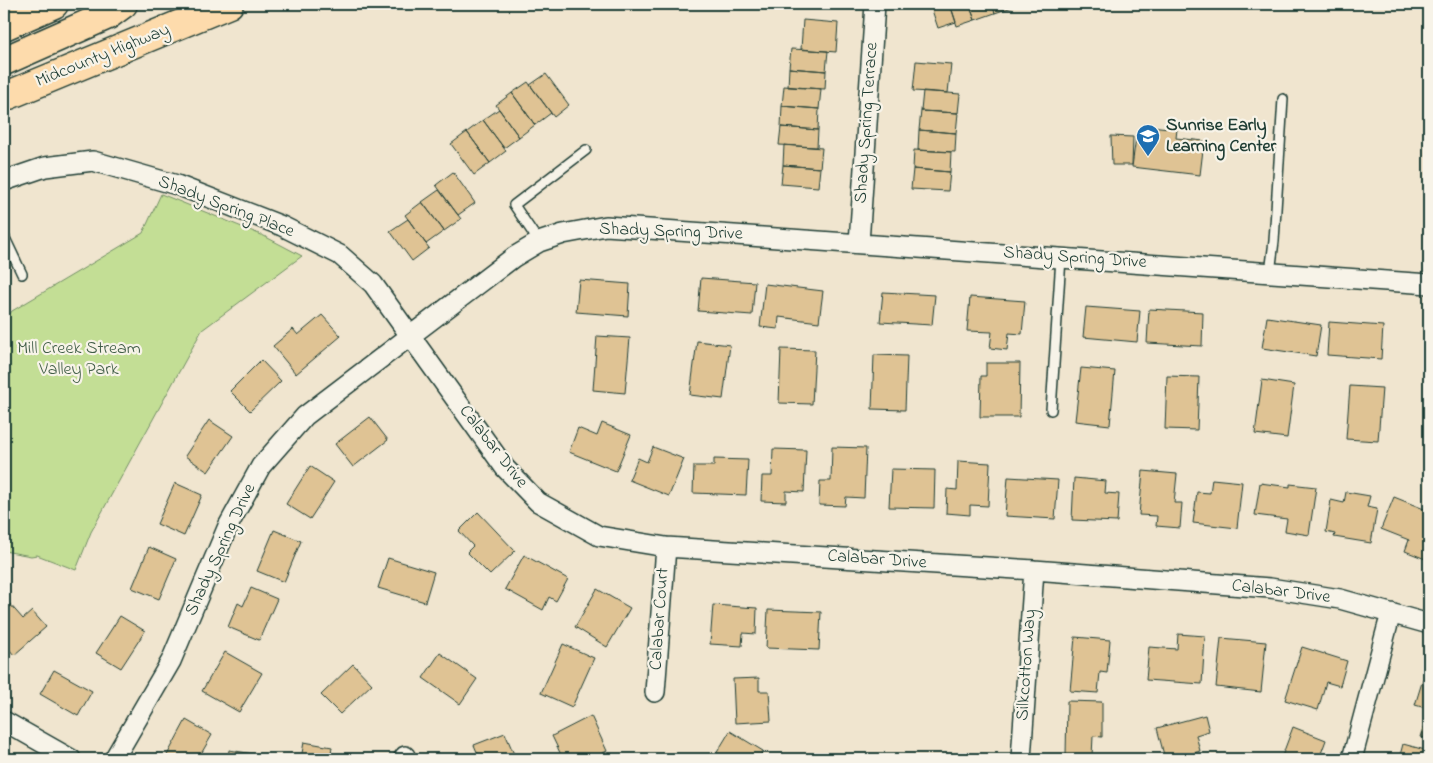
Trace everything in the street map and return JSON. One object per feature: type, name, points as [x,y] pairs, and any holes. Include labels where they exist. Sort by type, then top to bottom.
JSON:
[{"type":"main road","points":[[4,26],[54,4]]},
{"type":"main road","points":[[4,61],[108,15],[123,4]]},
{"type":"main road","name":"Midcounty Highway","points":[[4,97],[229,4]]},
{"type":"street","name":"Shady Spring Terrace","points":[[859,243],[875,4]]},
{"type":"street","name":"Shady Spring Place","points":[[4,181],[45,167],[93,160],[177,185],[282,226],[340,255],[372,284],[410,338]]},
{"type":"street","name":"Shady Spring Drive","points":[[114,759],[171,661],[228,526],[261,466],[305,416],[514,257],[539,242],[563,234],[606,226],[1429,284]]},
{"type":"street","name":"Calabar Drive","points":[[410,338],[505,468],[538,502],[599,536],[666,547],[1034,570],[1270,588],[1340,599],[1429,624]]},
{"type":"street","name":"Calabar Court","points":[[655,692],[666,547]]},
{"type":"street","name":"Silkcotton Way","points":[[1021,759],[1034,570]]},
{"type":"street","points":[[1352,759],[1391,613]]},
{"type":"street","points":[[4,721],[71,759]]},
{"type":"lane","points":[[1270,273],[1274,241],[1283,99]]},
{"type":"lane","points":[[539,242],[514,205],[586,150]]},
{"type":"lane","points":[[4,236],[22,274]]},
{"type":"lane","points":[[1051,410],[1061,257]]},
{"type":"green space","name":"Mill Creek Stream Valley Park","points":[[161,194],[264,236],[302,256],[202,330],[91,532],[76,570],[37,555],[31,556],[4,551],[4,321],[12,311],[143,233]]},
{"type":"building","points":[[930,4],[950,4],[956,22],[938,28]]},
{"type":"building","points":[[950,4],[969,4],[975,20],[957,26]]},
{"type":"building","points":[[969,4],[992,4],[995,13],[975,20]]},
{"type":"building","points":[[992,4],[1011,4],[1012,7],[995,13]]},
{"type":"building","points":[[803,20],[838,23],[836,52],[801,49]]},
{"type":"building","points":[[791,49],[828,51],[826,71],[789,68]]},
{"type":"building","points":[[916,61],[951,64],[948,93],[913,91]]},
{"type":"building","points":[[789,68],[826,71],[825,89],[788,87]]},
{"type":"building","points":[[546,74],[569,105],[554,117],[530,85]]},
{"type":"building","points":[[528,82],[551,113],[535,125],[512,93]]},
{"type":"building","points":[[784,86],[821,89],[819,109],[782,106]]},
{"type":"building","points":[[923,91],[960,94],[958,113],[921,111]]},
{"type":"building","points":[[512,93],[535,125],[519,137],[496,105]]},
{"type":"building","points":[[782,106],[819,109],[818,130],[781,127]]},
{"type":"building","points":[[499,109],[519,137],[504,148],[483,120]]},
{"type":"building","points":[[921,111],[958,113],[956,133],[919,130]]},
{"type":"building","points":[[483,120],[506,151],[490,163],[467,132]]},
{"type":"building","points":[[1151,126],[1177,129],[1176,138],[1204,141],[1200,175],[1132,167],[1136,137],[1150,138]]},
{"type":"building","points":[[781,127],[818,130],[817,147],[779,145]]},
{"type":"building","points":[[919,130],[956,133],[955,152],[918,150]]},
{"type":"building","points":[[467,132],[490,163],[474,175],[451,144]]},
{"type":"building","points":[[1111,136],[1133,137],[1132,165],[1112,165]]},
{"type":"building","points":[[784,145],[822,148],[820,168],[783,165]]},
{"type":"building","points":[[914,150],[951,152],[950,172],[913,169]]},
{"type":"building","points":[[783,165],[820,168],[818,187],[781,184]]},
{"type":"building","points":[[913,169],[950,172],[948,191],[911,189]]},
{"type":"building","points":[[453,172],[475,203],[458,215],[436,185]]},
{"type":"building","points":[[439,190],[461,219],[444,231],[422,202]]},
{"type":"building","points":[[422,202],[444,231],[426,244],[405,215]]},
{"type":"building","points":[[408,219],[429,248],[412,261],[390,231]]},
{"type":"building","points":[[701,278],[755,282],[752,315],[698,311]]},
{"type":"building","points":[[579,280],[630,284],[628,316],[576,312]]},
{"type":"building","points":[[765,284],[823,291],[819,322],[779,317],[778,329],[760,327]]},
{"type":"building","points":[[883,292],[935,295],[932,325],[880,322]]},
{"type":"building","points":[[970,297],[1025,301],[1022,334],[1009,333],[1007,350],[990,348],[992,332],[967,331]]},
{"type":"building","points":[[1086,307],[1140,311],[1137,342],[1083,337]]},
{"type":"building","points":[[1149,309],[1203,312],[1202,346],[1147,343]]},
{"type":"building","points":[[322,315],[341,336],[296,374],[273,346],[293,329],[298,335]]},
{"type":"building","points":[[1267,317],[1321,325],[1316,356],[1262,348]]},
{"type":"building","points":[[1329,322],[1383,326],[1381,359],[1327,355]]},
{"type":"building","points":[[597,336],[630,338],[625,393],[593,390]]},
{"type":"building","points":[[697,341],[730,345],[723,399],[690,395]]},
{"type":"building","points":[[781,349],[815,350],[812,404],[779,403]]},
{"type":"building","points":[[874,355],[907,356],[905,410],[872,409]]},
{"type":"building","points":[[261,360],[281,381],[250,411],[230,391]]},
{"type":"building","points":[[986,363],[1020,363],[1019,417],[980,417],[981,376],[986,376]]},
{"type":"building","points":[[1081,368],[1115,371],[1110,425],[1075,421]]},
{"type":"building","points":[[1167,376],[1199,377],[1197,430],[1165,429]]},
{"type":"building","points":[[1262,380],[1294,385],[1287,438],[1255,434]]},
{"type":"building","points":[[1350,386],[1382,388],[1378,441],[1346,439]]},
{"type":"building","points":[[370,417],[388,440],[353,467],[335,444]]},
{"type":"building","points":[[209,420],[233,436],[208,472],[185,456]]},
{"type":"building","points":[[602,423],[631,435],[616,471],[569,452],[578,428],[597,436]]},
{"type":"building","points":[[653,447],[684,459],[669,496],[629,480],[638,458],[647,462]]},
{"type":"building","points":[[832,447],[866,448],[864,498],[846,497],[845,506],[819,505],[820,481],[831,481]]},
{"type":"building","points":[[773,449],[806,450],[804,492],[786,491],[786,502],[761,501],[762,476],[772,476]]},
{"type":"building","points":[[714,459],[748,460],[746,495],[693,493],[694,466],[714,466]]},
{"type":"building","points":[[958,461],[990,463],[988,506],[970,505],[970,515],[946,513],[947,489],[957,490]]},
{"type":"building","points":[[310,466],[334,482],[310,519],[286,504]]},
{"type":"building","points":[[891,469],[935,470],[934,508],[889,507]]},
{"type":"building","points":[[1143,471],[1177,474],[1174,503],[1182,503],[1180,528],[1156,526],[1157,516],[1139,515]]},
{"type":"building","points":[[1008,477],[1058,480],[1055,519],[1005,516]]},
{"type":"building","points":[[1074,478],[1106,481],[1105,493],[1119,494],[1117,522],[1072,520]]},
{"type":"building","points":[[1212,479],[1242,482],[1237,528],[1193,523],[1197,492],[1210,493]]},
{"type":"building","points":[[175,483],[202,495],[184,536],[157,524]]},
{"type":"building","points":[[1260,483],[1290,487],[1290,484],[1316,487],[1309,535],[1285,531],[1287,519],[1255,515]]},
{"type":"building","points":[[1346,492],[1370,496],[1367,507],[1377,509],[1371,543],[1334,537],[1335,534],[1326,532],[1331,500],[1344,503]]},
{"type":"building","points":[[1394,497],[1429,511],[1428,560],[1405,551],[1409,540],[1381,529]]},
{"type":"building","points":[[478,512],[515,551],[490,575],[467,552],[473,546],[459,531]]},
{"type":"building","points":[[274,530],[301,541],[284,582],[257,571]]},
{"type":"building","points":[[149,547],[176,559],[159,599],[132,588]]},
{"type":"building","points":[[524,555],[568,579],[556,601],[549,597],[543,610],[505,589]]},
{"type":"building","points":[[388,558],[434,572],[425,602],[378,588]]},
{"type":"building","points":[[251,588],[277,599],[259,640],[228,627],[238,603],[243,606]]},
{"type":"building","points":[[597,589],[630,608],[607,647],[575,627]]},
{"type":"building","points":[[8,602],[23,619],[32,611],[46,627],[14,655],[4,643],[4,606]]},
{"type":"building","points":[[713,605],[757,608],[756,634],[743,633],[742,646],[710,644]]},
{"type":"building","points":[[768,610],[821,612],[819,650],[766,648]]},
{"type":"building","points":[[120,616],[145,631],[121,668],[96,653]]},
{"type":"building","points":[[1178,634],[1205,636],[1202,684],[1146,680],[1149,647],[1177,649]]},
{"type":"building","points":[[1075,637],[1110,640],[1107,673],[1100,672],[1098,693],[1070,691]]},
{"type":"building","points":[[1221,638],[1266,642],[1261,692],[1216,687]]},
{"type":"building","points":[[563,644],[594,658],[572,707],[541,693]]},
{"type":"building","points":[[1302,647],[1347,661],[1340,686],[1326,682],[1318,710],[1285,700]]},
{"type":"building","points":[[225,652],[262,673],[239,712],[202,691]]},
{"type":"building","points":[[440,653],[477,679],[460,704],[423,678]]},
{"type":"building","points":[[353,664],[372,684],[340,714],[321,695]]},
{"type":"building","points":[[54,670],[92,691],[78,716],[40,694]]},
{"type":"building","points":[[759,678],[759,691],[769,691],[771,721],[735,723],[733,679]]},
{"type":"building","points":[[1423,679],[1429,681],[1429,709],[1415,705]]},
{"type":"building","points":[[1067,701],[1102,702],[1102,737],[1093,736],[1092,756],[1066,756]]},
{"type":"building","points":[[1429,709],[1429,739],[1420,737]]},
{"type":"building","points":[[1205,715],[1209,731],[1196,735],[1200,751],[1191,754],[1192,759],[1165,759],[1157,728]]},
{"type":"building","points":[[591,716],[607,751],[599,755],[601,759],[563,759],[552,736]]},
{"type":"building","points":[[186,720],[212,735],[198,759],[165,759]]},
{"type":"building","points":[[1293,727],[1326,740],[1319,759],[1281,759]]},
{"type":"building","points":[[730,731],[763,751],[758,759],[713,759]]},
{"type":"building","points":[[505,733],[516,759],[480,759],[474,745]]},
{"type":"building","points":[[304,742],[332,747],[330,759],[301,759]]},
{"type":"building","points":[[1403,744],[1429,751],[1429,759],[1399,759]]},
{"type":"building","points":[[229,750],[272,757],[272,759],[228,759]]},
{"type":"place","name":"Sunrise Early Learning Center","points":[[1148,157]]}]
